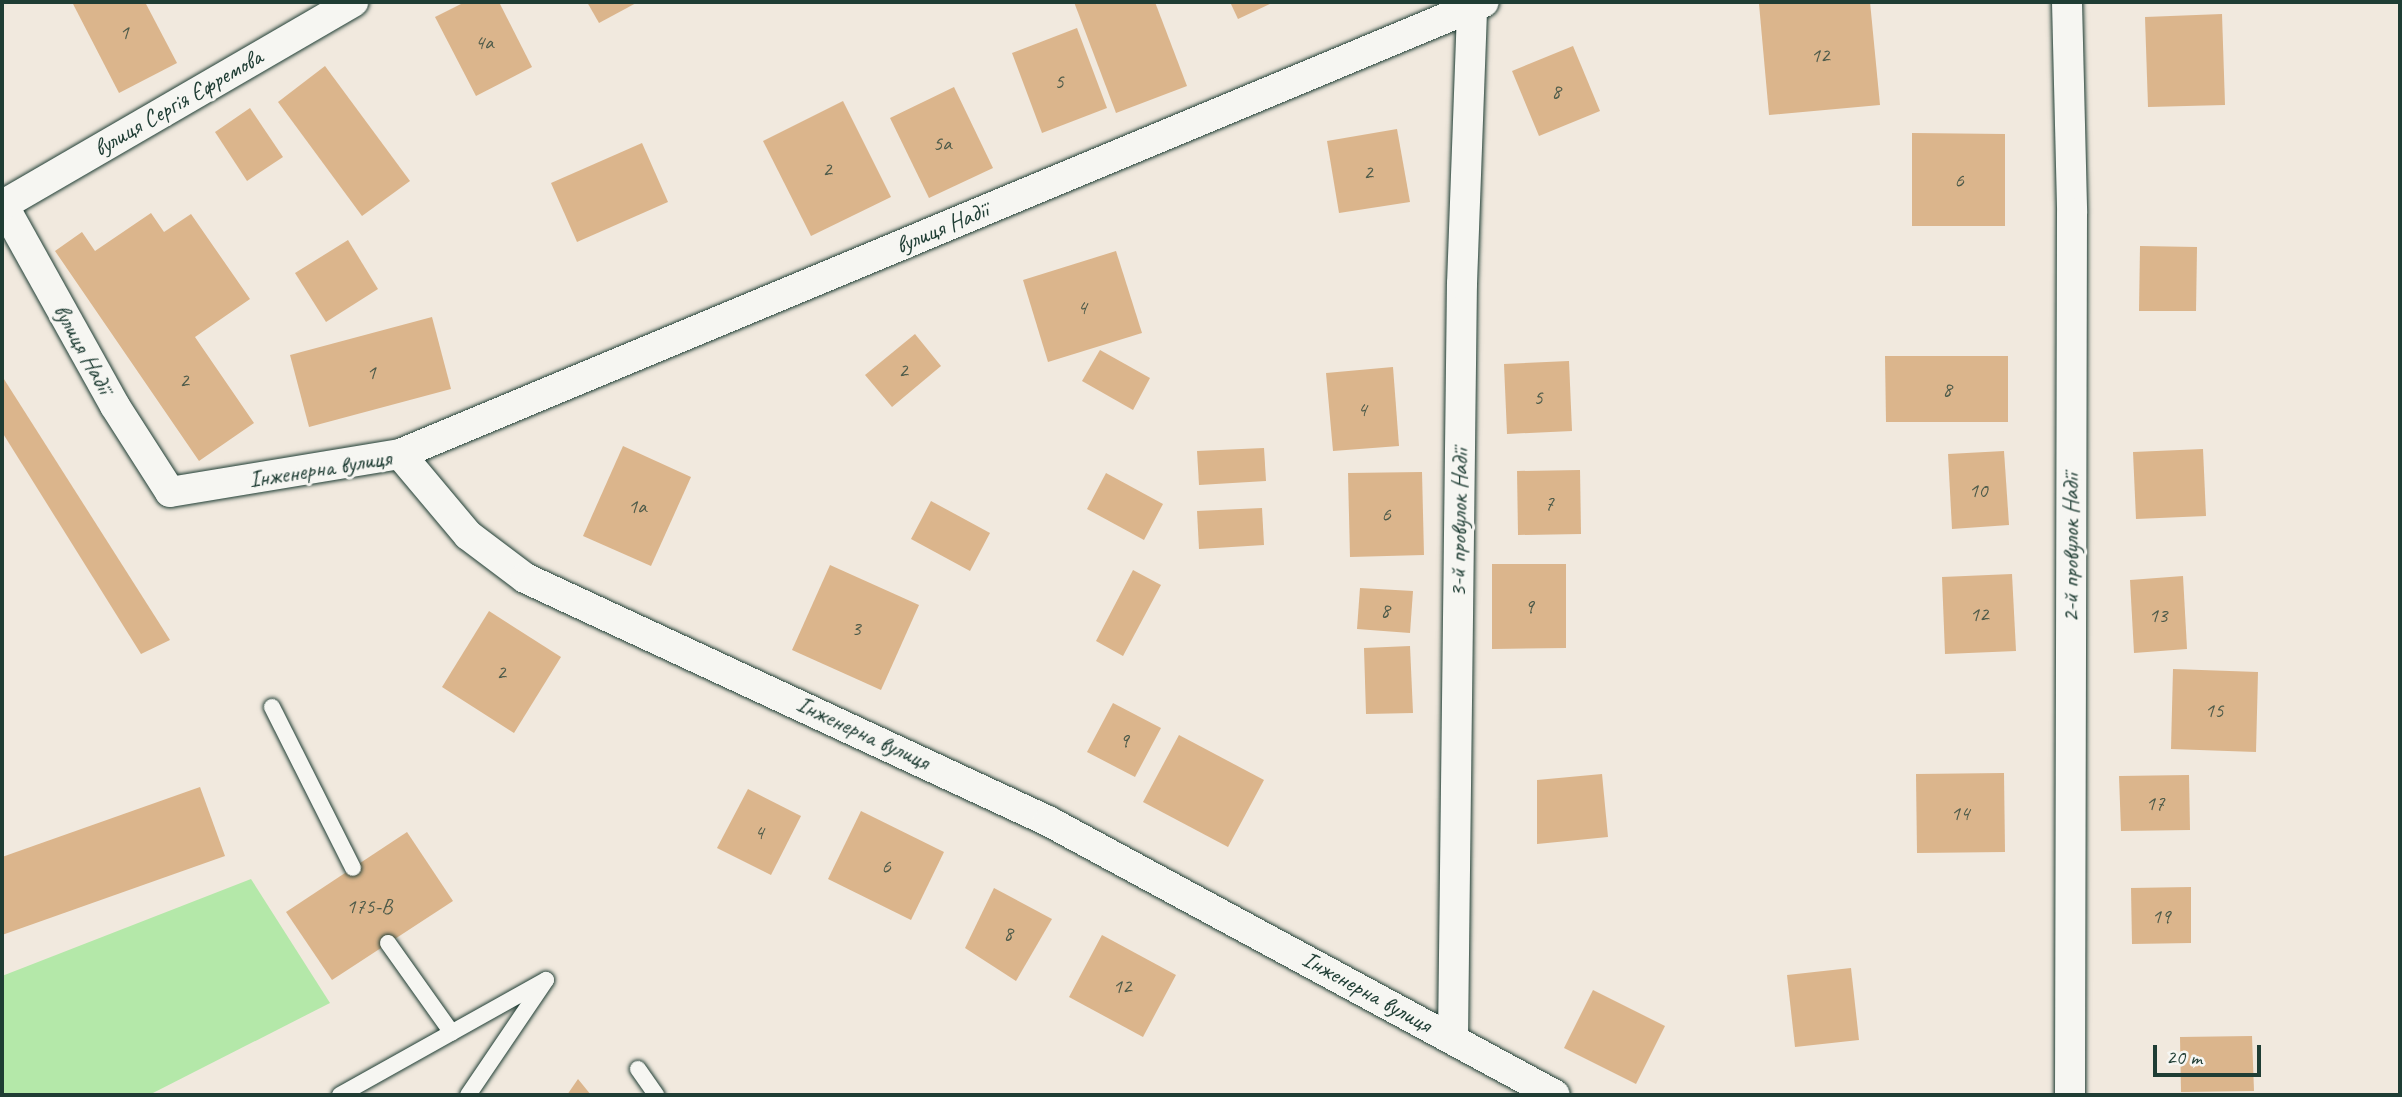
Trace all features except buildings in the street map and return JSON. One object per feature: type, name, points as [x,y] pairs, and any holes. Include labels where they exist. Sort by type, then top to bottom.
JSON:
[{"type":"street","name":"вулиця Сергія Єфремова","points":[[2,204],[353,2]]},
{"type":"street","name":"2-й провулок Надії","points":[[2067,2],[2072,213],[2070,1095]]},
{"type":"street","name":"вулиця Надії","points":[[400,454],[1478,4]]},
{"type":"street","name":"3-й провулок Надії","points":[[1453,1039],[1462,284],[1478,4]]},
{"type":"street","name":"вулиця Надії","points":[[2,204],[115,406],[170,492]]},
{"type":"street","name":"Інженерна вулиця","points":[[170,492],[400,454],[468,535],[525,578],[1048,821],[1555,1095]]},
{"type":"lane","points":[[272,707],[353,868]]},
{"type":"lane","points":[[388,943],[452,1033]]},
{"type":"lane","points":[[340,1095],[546,980],[468,1095]]},
{"type":"lane","points":[[638,1069],[656,1095]]},
{"type":"green space","points":[[251,879],[330,1003],[149,1095],[2,1095],[2,976]]}]
